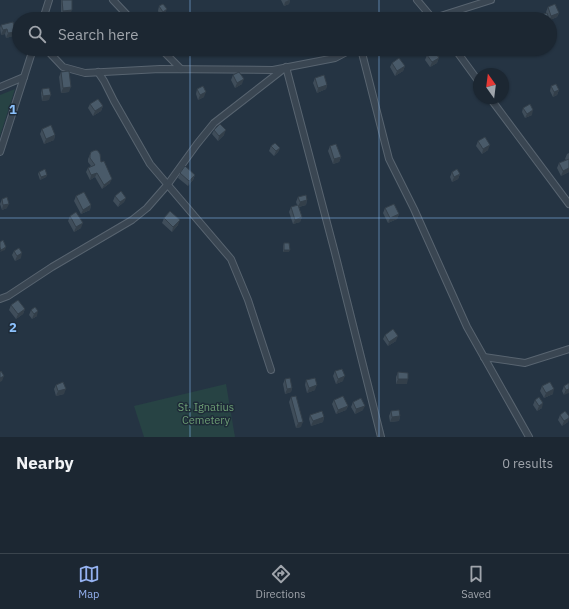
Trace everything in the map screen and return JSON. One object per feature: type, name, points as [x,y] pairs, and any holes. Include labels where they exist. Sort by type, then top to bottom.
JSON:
[{"type":"street","points":[[45,12],[49,0]]},
{"type":"street","points":[[113,0],[124,12]]},
{"type":"street","points":[[417,0],[426,12]]},
{"type":"street","points":[[454,12],[491,0]]},
{"type":"street","points":[[0,152],[31,56]]},
{"type":"street","points":[[53,56],[63,67],[85,73],[160,69],[273,70],[338,56]]},
{"type":"street","points":[[168,56],[181,69]]},
{"type":"street","points":[[363,56],[389,159],[414,209],[467,327],[529,437]]},
{"type":"street","points":[[459,56],[473,74]]},
{"type":"street","points":[[0,299],[8,296],[52,267],[132,220],[147,208],[168,184],[214,123],[286,67]]},
{"type":"street","points":[[286,67],[334,246],[381,437]]},
{"type":"street","points":[[98,72],[150,164],[231,259],[248,300],[271,370]]},
{"type":"street","points":[[0,87],[24,77]]},
{"type":"street","points":[[494,104],[569,204]]},
{"type":"street","points":[[484,357],[525,363],[569,350]]},
{"type":"green space","points":[[15,89],[0,136],[0,95]]},
{"type":"green space","name":"St. Ignatius Cemetery","points":[[226,384],[235,437],[144,437],[134,406]]},
{"type":"building","points":[[62,0],[72,0],[72,10],[63,11]]},
{"type":"building","points":[[163,4],[167,9],[163,12],[159,6]]},
{"type":"building","points":[[555,4],[559,13],[550,12],[548,7]]},
{"type":"building","points":[[12,22],[12,32],[8,33],[7,29],[3,30],[1,25]]},
{"type":"building","points":[[428,56],[438,56],[439,58],[432,62]]},
{"type":"building","points":[[399,58],[405,66],[397,71],[392,63]]},
{"type":"building","points":[[69,71],[71,87],[63,88],[61,72]]},
{"type":"building","points":[[239,72],[244,79],[237,83],[233,75]]},
{"type":"building","points":[[324,75],[327,85],[318,88],[315,78]]},
{"type":"building","points":[[556,84],[559,90],[554,92],[551,86]]},
{"type":"building","points":[[203,86],[206,92],[200,95],[197,89]]},
{"type":"building","points":[[49,88],[51,95],[43,96],[42,89]]},
{"type":"building","points":[[98,99],[103,106],[95,111],[90,104]]},
{"type":"building","points":[[530,104],[533,110],[527,114],[523,108]]},
{"type":"building","points":[[220,124],[226,130],[219,136],[214,130]]},
{"type":"building","points":[[51,125],[55,135],[46,139],[42,129]]},
{"type":"building","points":[[485,137],[490,145],[483,149],[478,141]]},
{"type":"building","points":[[275,143],[280,148],[276,151],[271,146]]},
{"type":"building","points":[[336,144],[341,157],[334,159],[330,146]]},
{"type":"building","points":[[96,150],[100,154],[101,162],[104,161],[112,179],[104,185],[97,173],[91,175],[88,168],[95,165],[90,158],[90,155],[91,152]]},
{"type":"building","points":[[569,159],[569,168],[563,171],[559,163]]},
{"type":"building","points":[[185,166],[195,175],[189,181],[180,173]]},
{"type":"building","points":[[45,169],[47,175],[41,177],[39,172]]},
{"type":"building","points":[[457,169],[460,174],[454,177],[452,172]]},
{"type":"building","points":[[121,191],[126,198],[120,202],[115,196]]},
{"type":"building","points":[[84,192],[91,205],[83,210],[76,196]]},
{"type":"building","points":[[306,195],[307,200],[300,202],[298,197]]},
{"type":"building","points":[[7,197],[9,204],[3,205],[2,199]]},
{"type":"building","points":[[394,204],[399,214],[390,218],[385,208]]},
{"type":"building","points":[[298,205],[302,217],[295,220],[291,207]]},
{"type":"building","points":[[170,211],[180,220],[173,227],[164,218]]},
{"type":"building","points":[[76,212],[83,223],[76,227],[70,216]]},
{"type":"building","points":[[3,240],[6,247],[1,250],[0,242]]},
{"type":"building","points":[[284,243],[289,243],[290,250],[284,250]]},
{"type":"building","points":[[19,248],[22,253],[17,256],[14,251]]},
{"type":"building","points":[[18,300],[25,309],[18,314],[11,305]]},
{"type":"building","points":[[35,307],[38,311],[34,314],[31,310]]},
{"type":"building","points":[[393,329],[398,336],[389,342],[385,335]]},
{"type":"building","points":[[342,369],[345,376],[338,379],[335,371]]},
{"type":"building","points":[[1,371],[4,376],[0,378],[0,372]]},
{"type":"building","points":[[398,372],[408,373],[408,379],[398,379]]},
{"type":"building","points":[[290,378],[292,388],[287,389],[285,379]]},
{"type":"building","points":[[315,378],[317,385],[309,388],[306,380]]},
{"type":"building","points":[[63,382],[66,389],[58,391],[56,385]]},
{"type":"building","points":[[550,382],[554,389],[546,393],[542,386]]},
{"type":"building","points":[[569,383],[569,389],[566,390],[564,386]]},
{"type":"building","points":[[296,396],[303,422],[298,423],[291,397]]},
{"type":"building","points":[[343,396],[348,406],[338,410],[334,400]]},
{"type":"building","points":[[539,397],[543,403],[539,406],[535,400]]},
{"type":"building","points":[[361,398],[365,406],[356,409],[353,402]]},
{"type":"building","points":[[399,410],[400,416],[392,417],[391,411]]},
{"type":"building","points":[[322,411],[324,417],[313,421],[310,415]]},
{"type":"building","points":[[565,411],[569,418],[564,421],[560,415]]}]
